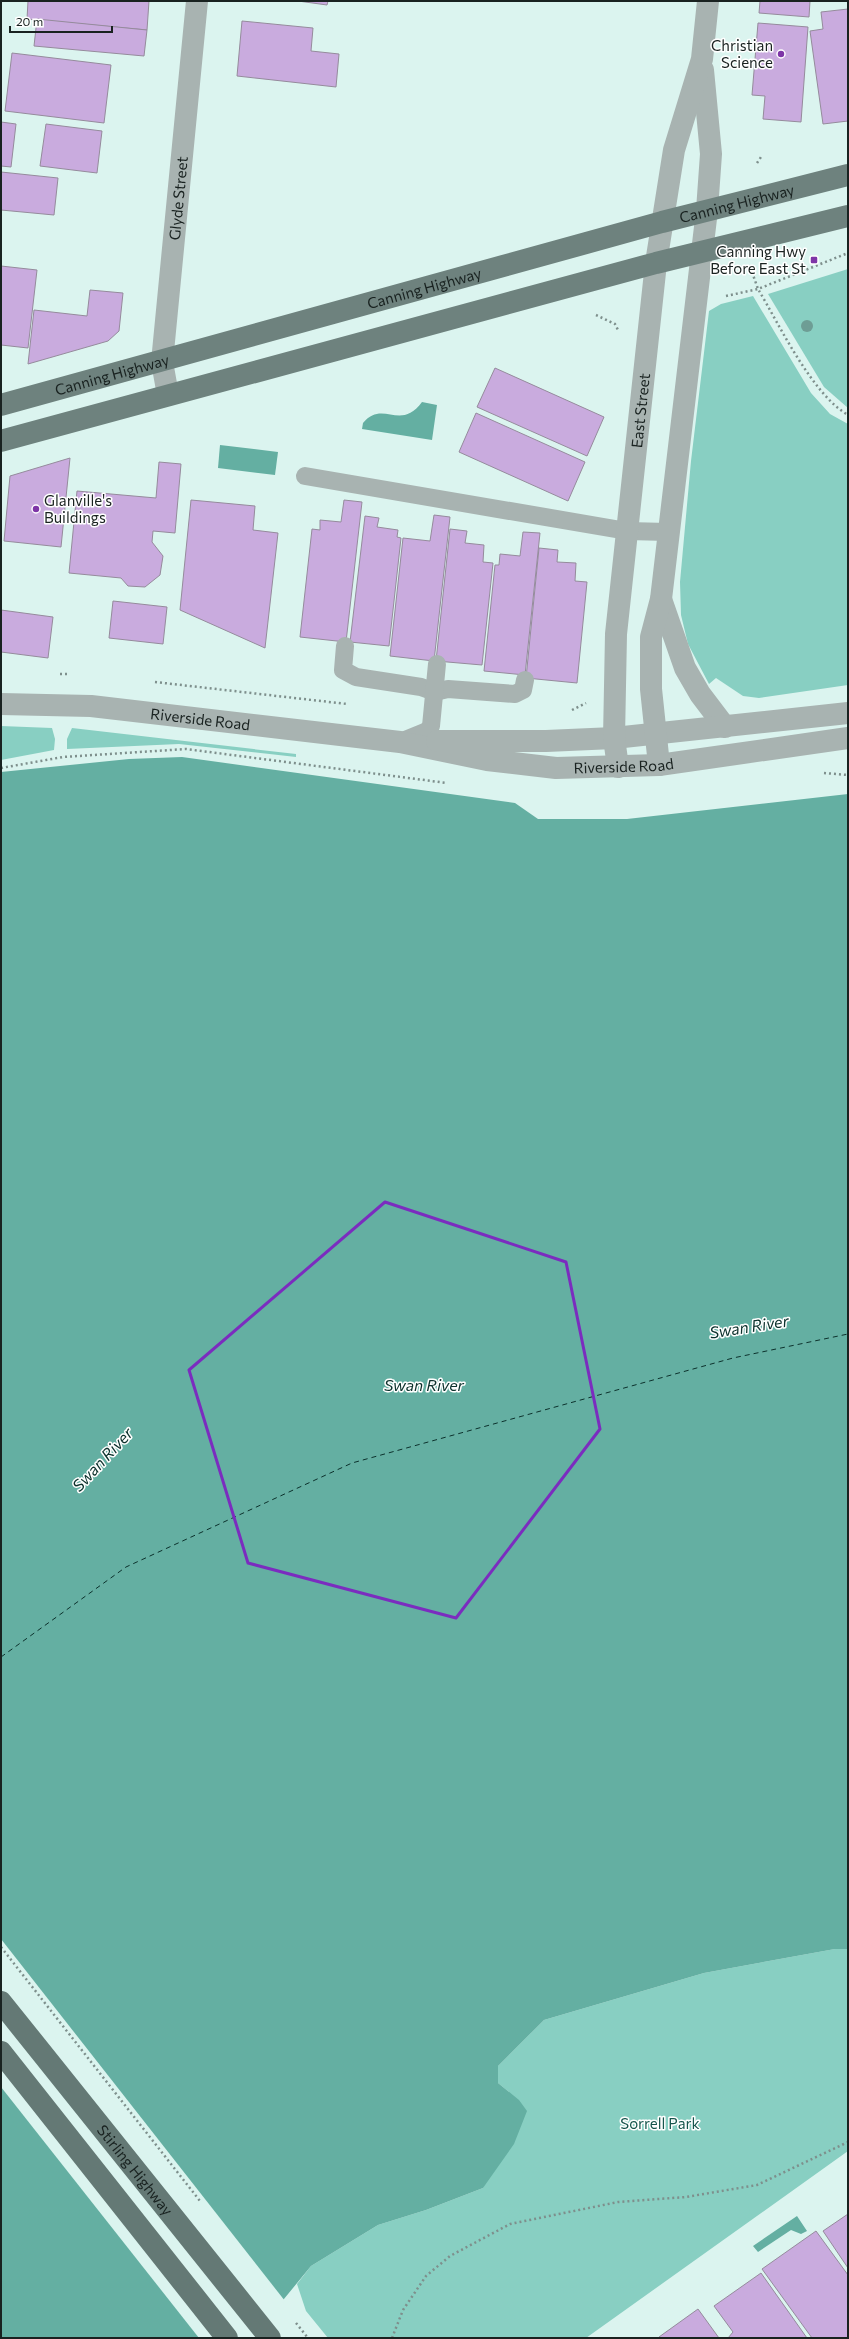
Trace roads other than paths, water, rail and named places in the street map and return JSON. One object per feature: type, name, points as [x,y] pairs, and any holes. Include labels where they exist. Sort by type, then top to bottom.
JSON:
[{"type":"highway","name":"Stirling Highway","points":[[1,2002],[270,2338]]},
{"type":"highway","name":"Stirling Highway","points":[[1,2052],[227,2338]]},
{"type":"main road","name":"Canning Highway","points":[[1,406],[662,222],[848,175]]},
{"type":"main road","points":[[1,441],[656,263],[848,216]]},
{"type":"street","name":"Glyde Street","points":[[168,395],[162,362],[197,1]]},
{"type":"street","name":"East Street","points":[[618,767],[614,738],[616,634],[656,263],[674,150],[702,59],[708,1]]},
{"type":"street","name":"East Street","points":[[659,765],[651,689],[651,637],[661,599],[707,210],[711,154],[702,59]]},
{"type":"street","points":[[661,599],[685,668],[700,694],[725,728]]},
{"type":"street","name":"Riverside Road","points":[[1,704],[91,706],[400,742],[495,761],[556,768],[659,765],[848,738]]},
{"type":"street","name":"Riverside Road","points":[[400,742],[614,738],[725,728],[848,713]]},
{"type":"lane","points":[[305,476],[627,531],[668,532]]},
{"type":"lane","points":[[344,646],[342,666],[343,670],[351,675],[421,687],[435,692],[448,689],[515,694],[523,690],[525,680]]},
{"type":"lane","points":[[400,742],[427,731],[431,726],[437,664]]},
{"type":"water","points":[[422,402],[437,405],[432,440],[362,429],[363,423],[370,416],[378,414],[399,416],[406,415],[414,411]]},
{"type":"water","points":[[220,445],[278,452],[275,475],[218,468]]},
{"type":"water","name":"Swan River","points":[[182,757],[515,803],[538,819],[627,819],[848,794],[848,1949],[835,1949],[704,1973],[544,2020],[498,2066],[498,2083],[519,2100],[527,2111],[514,2144],[483,2188],[426,2210],[378,2225],[311,2266],[252,2338],[1,2338],[1,772],[129,759]]},
{"type":"water","points":[[797,2216],[807,2231],[801,2234],[791,2230],[758,2252],[753,2246]]},
{"type":"place","name":"Christian Science","points":[[781,54]]},
{"type":"place","name":"Canning Hwy Before East St","points":[[814,260]]},
{"type":"place","name":"Glanville's Buildings","points":[[36,509]]},
{"type":"park label","name":"Sorrell Park","points":[[660,2123]]}]
